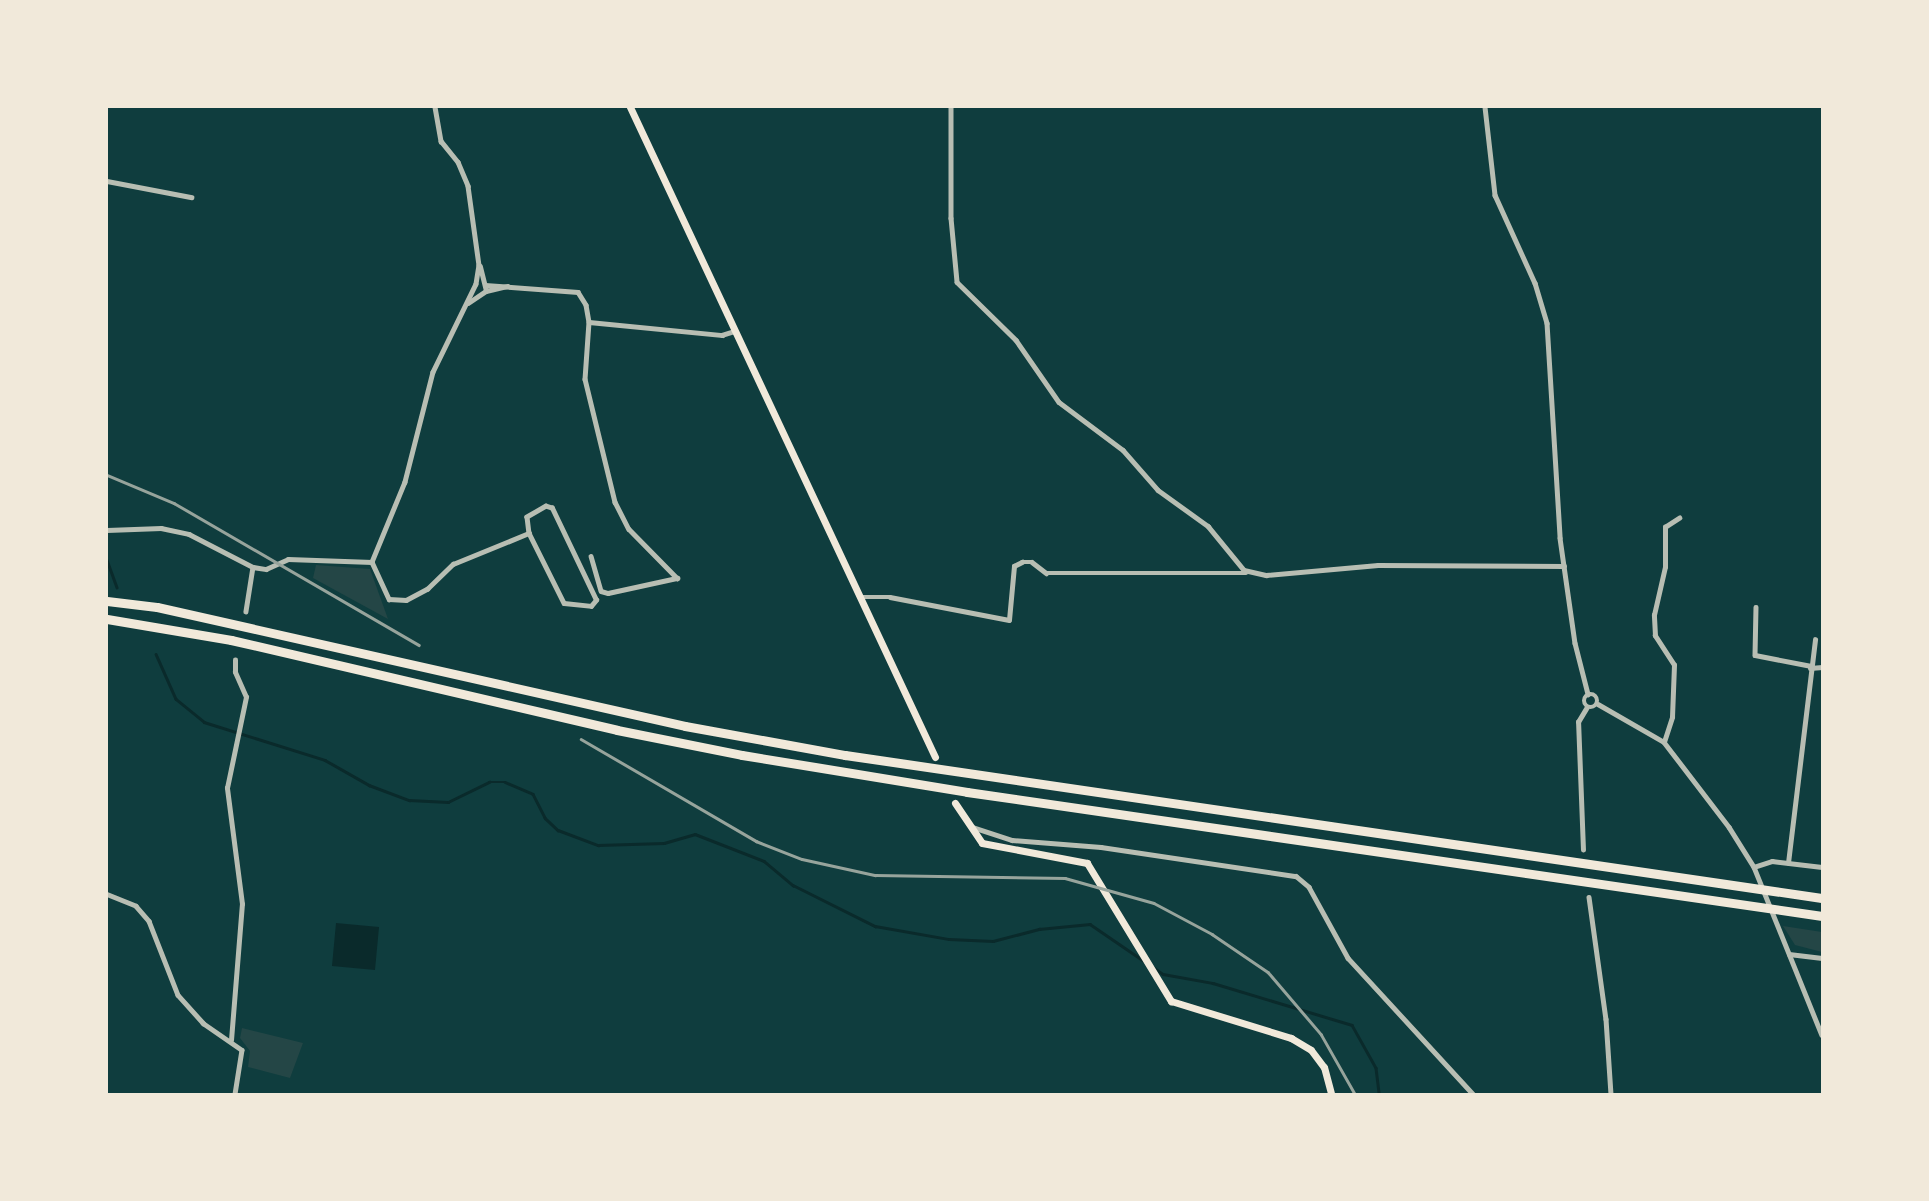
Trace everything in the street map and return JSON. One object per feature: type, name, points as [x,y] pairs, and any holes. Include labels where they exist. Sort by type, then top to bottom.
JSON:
[{"type":"highway","points":[[107,601],[157,607],[659,720],[845,755],[1822,896]]},
{"type":"highway","points":[[107,619],[231,640],[617,730],[843,772],[1822,916]]},
{"type":"main road","points":[[630,107],[934,757]]},
{"type":"main road","points":[[955,803],[965,823],[982,843],[1081,860],[1093,870],[1171,1001],[1291,1038],[1311,1050],[1324,1067],[1331,1094]]},
{"type":"street","points":[[435,107],[442,141],[458,162],[468,186],[479,265],[485,286]]},
{"type":"street","points":[[951,107],[952,239],[957,282],[1007,330],[1059,401],[1123,450],[1158,490],[1208,526],[1233,560],[1250,573]]},
{"type":"street","points":[[1485,107],[1496,195],[1535,283],[1547,323],[1564,566],[1588,694],[1584,699],[1587,707]]},
{"type":"street","points":[[107,181],[191,197]]},
{"type":"street","points":[[479,265],[475,286],[433,372],[405,482],[372,562],[389,598],[406,600],[428,589],[453,564],[529,533]]},
{"type":"street","points":[[475,286],[514,284],[578,292],[586,305],[589,322],[586,379],[615,502],[629,529],[677,578],[608,593],[601,591],[590,555]]},
{"type":"street","points":[[475,286],[479,294]]},
{"type":"street","points":[[465,306],[485,286]]},
{"type":"street","points":[[589,322],[722,335],[735,330]]},
{"type":"street","points":[[546,506],[552,508],[596,600],[591,606],[564,603],[529,533],[527,517],[546,506]]},
{"type":"street","points":[[1664,743],[1672,717],[1674,665],[1670,652],[1655,636],[1654,615],[1665,567],[1665,527],[1679,518]]},
{"type":"street","points":[[107,530],[161,528],[189,534],[253,567],[265,569],[288,559],[372,562]]},
{"type":"street","points":[[860,597],[890,597],[1009,620],[1014,566],[1022,562],[1032,562],[1046,573],[1250,573],[1378,565],[1564,566]]},
{"type":"street","points":[[246,611],[253,567]]},
{"type":"street","points":[[1756,607],[1755,655],[1822,667]]},
{"type":"street","points":[[1788,863],[1807,737],[1805,702],[1815,640]]},
{"type":"street","points":[[231,1040],[242,904],[227,788],[240,737],[246,697],[235,660]]},
{"type":"street","points":[[1588,694],[1596,696],[1598,704],[1664,743],[1754,867],[1822,1035]]},
{"type":"street","points":[[1583,850],[1577,722],[1587,707],[1598,704]]},
{"type":"street","points":[[965,823],[1012,840],[1101,848],[1296,876],[1308,887],[1348,958],[1461,1087],[1473,1094]]},
{"type":"street","points":[[1754,867],[1772,861],[1822,867]]},
{"type":"street","points":[[107,894],[136,906],[149,920],[178,995],[203,1023],[242,1050],[244,1060],[235,1094]]},
{"type":"street","points":[[1590,897],[1606,1019],[1611,1094]]},
{"type":"street","points":[[1788,954],[1822,958]]},
{"type":"shaded area","points":[[316,565],[370,569],[388,619],[313,578]]},
{"type":"shaded area","points":[[336,923],[379,927],[375,970],[332,966]]},
{"type":"shaded area","points":[[1783,926],[1822,932],[1822,952],[1795,945]]},
{"type":"shaded area","points":[[242,1028],[303,1043],[290,1078],[248,1067],[250,1051],[240,1038]]},
{"type":"waterway","points":[[107,560],[117,587]]},
{"type":"waterway","points":[[156,654],[176,699],[204,722],[325,760],[369,785],[409,800],[448,802],[489,782],[505,782],[533,794],[545,818],[558,830],[598,845],[664,843],[695,834],[764,861],[793,885],[875,926],[949,939],[993,941],[1039,929],[1090,924],[1144,961]]},
{"type":"waterway","points":[[1153,967],[1163,974],[1213,983],[1352,1025],[1376,1068],[1379,1094]]},
{"type":"railway","points":[[107,475],[174,503],[419,645]]},
{"type":"railway","points":[[581,739],[756,841],[802,859],[875,875],[1065,878],[1154,903],[1212,934],[1268,972],[1321,1034],[1355,1094]]}]
